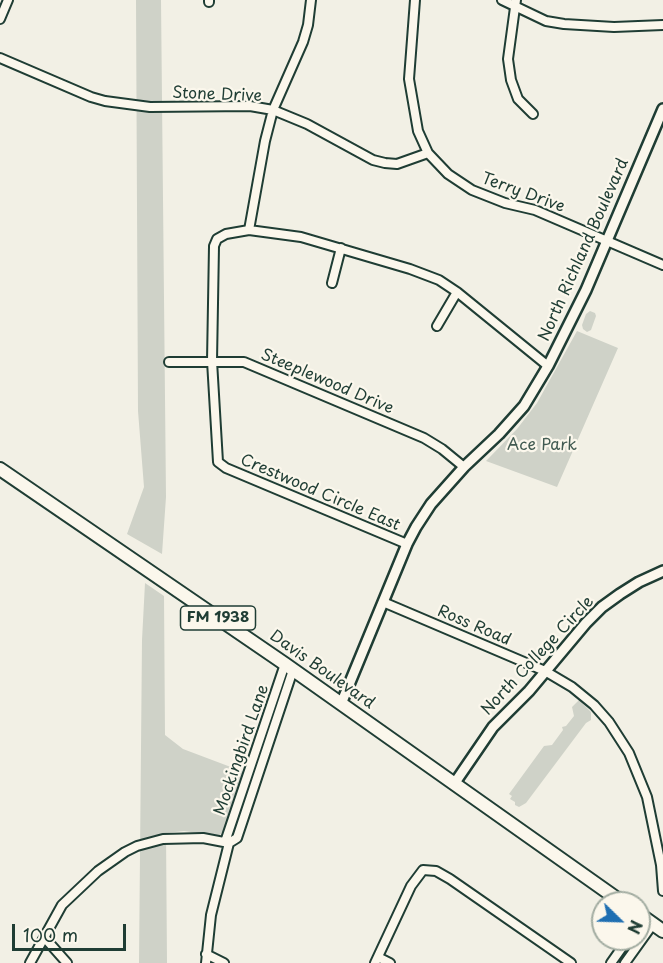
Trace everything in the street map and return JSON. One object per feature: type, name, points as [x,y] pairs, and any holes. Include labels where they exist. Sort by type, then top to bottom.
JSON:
[{"type":"main road","name":"Davis Boulevard","points":[[0,469],[289,667],[606,891]]},
{"type":"street","points":[[0,19],[8,0]]},
{"type":"street","points":[[249,230],[273,110],[303,42],[311,0]]},
{"type":"street","name":"Terry Drive","points":[[415,0],[409,79],[418,131],[428,153],[448,174],[472,190],[505,203],[535,210],[663,265]]},
{"type":"street","points":[[502,0],[516,4],[546,21],[564,24],[614,27],[663,25]]},
{"type":"street","points":[[516,4],[508,59],[511,80],[518,99],[533,114]]},
{"type":"street","name":"Stone Drive","points":[[0,58],[105,101],[150,107],[232,105],[273,110],[308,124],[373,159],[385,163],[397,164],[428,153]]},
{"type":"street","name":"North Richland Boulevard","points":[[341,704],[407,544],[431,504],[524,406],[548,366],[586,290],[663,109]]},
{"type":"street","points":[[212,361],[214,246],[217,238],[249,230],[301,237],[440,280],[548,366]]},
{"type":"street","points":[[332,283],[341,248]]},
{"type":"street","points":[[437,326],[457,292]]},
{"type":"street","name":"Crestwood Circle East","points":[[212,361],[218,462],[226,468],[407,544]]},
{"type":"street","name":"Steeplewood Drive","points":[[169,362],[244,362],[424,438],[442,448],[464,467]]},
{"type":"street","name":"North College Circle","points":[[454,783],[493,727],[529,691],[602,607],[639,582],[663,571]]},
{"type":"street","name":"Ross Road","points":[[384,602],[545,671],[573,687],[594,705],[609,722],[629,753],[647,797],[661,865],[663,891]]},
{"type":"street","name":"Mockingbird Lane","points":[[224,963],[206,959],[212,915],[230,843],[226,839],[289,667]]},
{"type":"street","points":[[30,963],[62,905],[72,894],[125,852],[163,839],[203,838],[230,843]]},
{"type":"street","points":[[390,963],[376,960],[411,886],[423,870],[436,871],[450,879],[572,963]]},
{"type":"street","points":[[44,937],[67,963]]},
{"type":"green space","points":[[136,0],[161,0],[166,497],[162,554],[127,534],[144,487],[138,411]]},
{"type":"green space","points":[[590,311],[596,316],[591,330],[587,332],[582,325],[586,314]]},
{"type":"green space","name":"Ace Park","points":[[577,331],[618,348],[557,487],[486,461],[517,429],[537,403]]},
{"type":"green space","points":[[145,583],[164,596],[165,735],[183,749],[244,772],[224,830],[219,836],[184,831],[166,833],[167,963],[139,963],[142,640]]},
{"type":"green space","points":[[579,700],[591,712],[591,720],[586,723],[526,803],[519,807],[515,805],[509,794],[544,746],[552,745],[563,730],[562,727],[566,726],[574,716],[572,707]]}]
